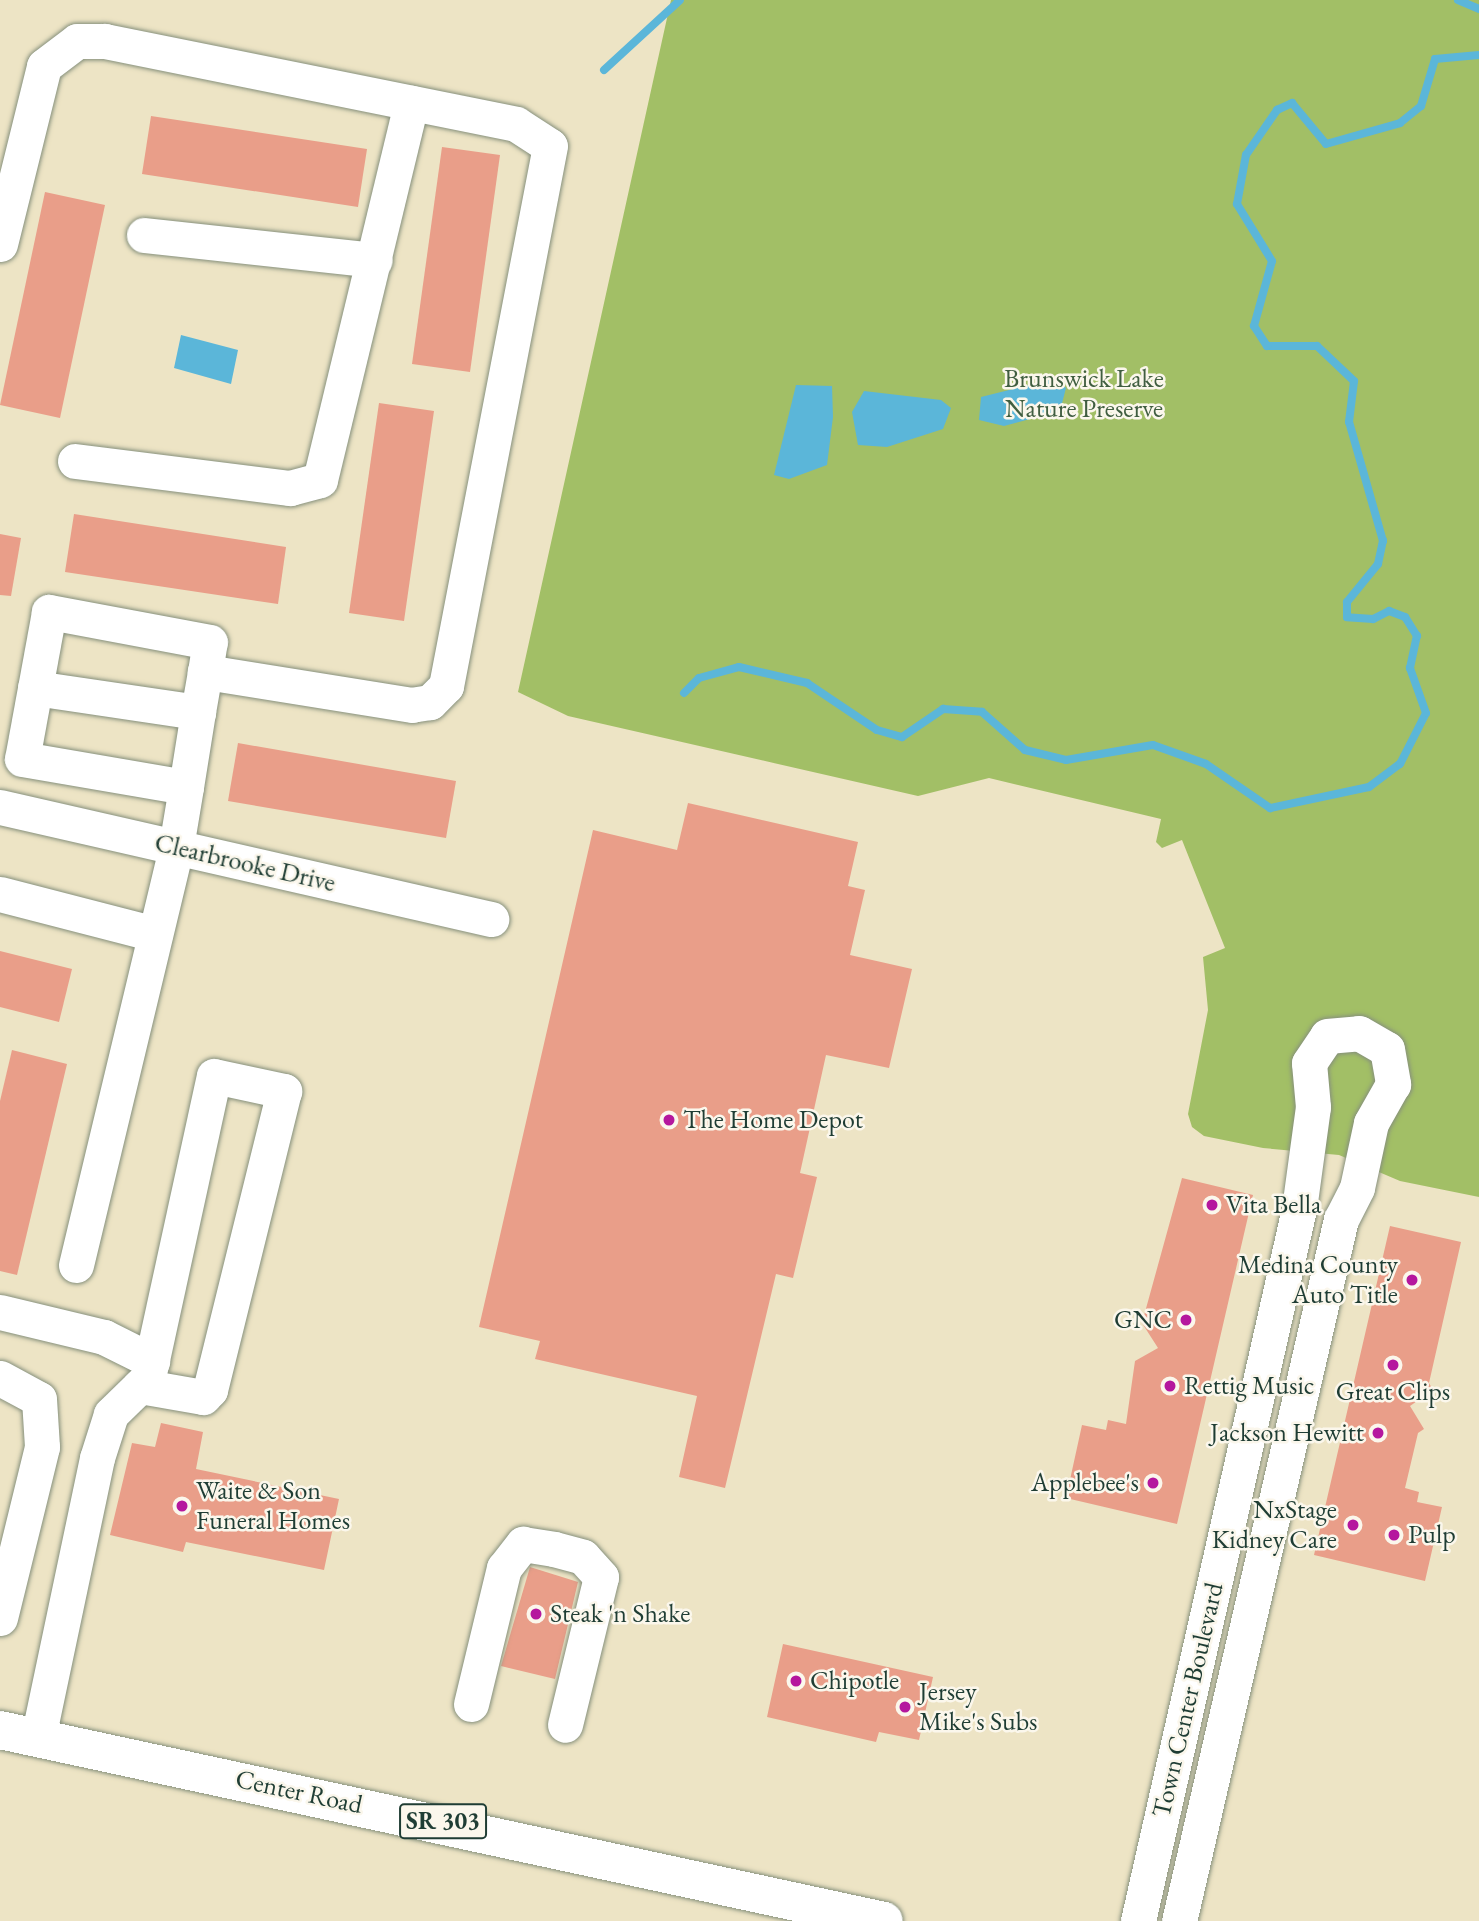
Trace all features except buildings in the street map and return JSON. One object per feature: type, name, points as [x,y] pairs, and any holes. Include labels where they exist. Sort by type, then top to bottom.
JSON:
[{"type":"main road","name":"Center Road","points":[[0,1730],[791,1911],[884,1921]]},
{"type":"street","points":[[0,244],[44,66],[77,41],[105,41],[516,124],[550,146],[446,686],[430,702],[412,705],[205,671]]},
{"type":"street","points":[[75,461],[309,488],[330,456],[411,103]]},
{"type":"street","points":[[144,235],[375,260]]},
{"type":"street","points":[[76,1265],[176,847],[186,787],[198,712],[210,642],[49,612],[22,758],[186,787]]},
{"type":"street","points":[[35,688],[198,712]]},
{"type":"street","name":"Clearbrooke Drive","points":[[0,807],[491,919]]},
{"type":"street","points":[[0,894],[155,934]]},
{"type":"street","name":"Town Center Boulevard","points":[[1138,1921],[1299,1209],[1313,1107],[1309,1063],[1327,1036],[1359,1033],[1387,1049],[1393,1084],[1371,1123],[1357,1188],[1340,1219],[1179,1921]]},
{"type":"street","points":[[0,1312],[104,1338],[146,1374],[203,1397],[210,1390],[284,1091],[214,1076],[146,1374],[111,1414],[97,1458],[38,1738]]},
{"type":"street","points":[[0,1378],[39,1399],[42,1447],[0,1618]]},
{"type":"street","points":[[471,1704],[504,1568],[523,1544],[554,1549],[583,1557],[601,1577],[565,1725]]},
{"type":"green space","name":"Brunswick Lake Nature Preserve","points":[[671,0],[1479,0],[1479,1197],[1400,1181],[1339,1155],[1263,1148],[1204,1136],[1192,1127],[1188,1114],[1208,1010],[1203,957],[1225,948],[1182,840],[1162,848],[1156,842],[1161,819],[989,778],[918,796],[568,716],[518,692]]},
{"type":"water","points":[[181,335],[238,350],[231,384],[174,368]]},
{"type":"water","points":[[1053,379],[1066,388],[1060,411],[1004,426],[979,420],[981,397]]},
{"type":"water","points":[[796,385],[832,386],[833,417],[827,465],[789,479],[774,475]]},
{"type":"water","points":[[864,391],[941,400],[951,408],[943,429],[887,447],[858,445],[852,412]]},
{"type":"waterway","points":[[604,70],[680,0]]},
{"type":"waterway","points":[[1458,0],[1479,9]]},
{"type":"waterway","points":[[684,693],[699,678],[739,667],[807,683],[877,730],[902,737],[943,709],[982,712],[1025,750],[1066,760],[1153,745],[1206,764],[1270,808],[1369,787],[1400,764],[1426,713],[1410,668],[1417,636],[1405,617],[1389,611],[1373,619],[1347,617],[1347,602],[1378,564],[1383,541],[1349,422],[1354,381],[1317,346],[1267,346],[1254,326],[1272,261],[1237,204],[1246,155],[1277,110],[1292,103],[1326,144],[1400,123],[1421,106],[1435,59],[1479,55]]},
{"type":"place","name":"The Home Depot","points":[[669,1120]]},
{"type":"place","name":"Vita Bella","points":[[1212,1205]]},
{"type":"place","name":"Medina County Auto Title","points":[[1412,1280]]},
{"type":"place","name":"GNC","points":[[1186,1320]]},
{"type":"place","name":"Great Clips","points":[[1393,1365]]},
{"type":"place","name":"Rettig Music","points":[[1170,1386]]},
{"type":"place","name":"Jackson Hewitt","points":[[1378,1433]]},
{"type":"place","name":"Applebee's","points":[[1153,1483]]},
{"type":"place","name":"Waite & Son Funeral Homes","points":[[182,1506]]},
{"type":"place","name":"NxStage Kidney Care","points":[[1353,1525]]},
{"type":"place","name":"Pulp","points":[[1394,1535]]},
{"type":"place","name":"Steak 'n Shake","points":[[536,1614]]},
{"type":"place","name":"Chipotle","points":[[796,1681]]},
{"type":"place","name":"Jersey Mike's Subs","points":[[905,1707]]}]
